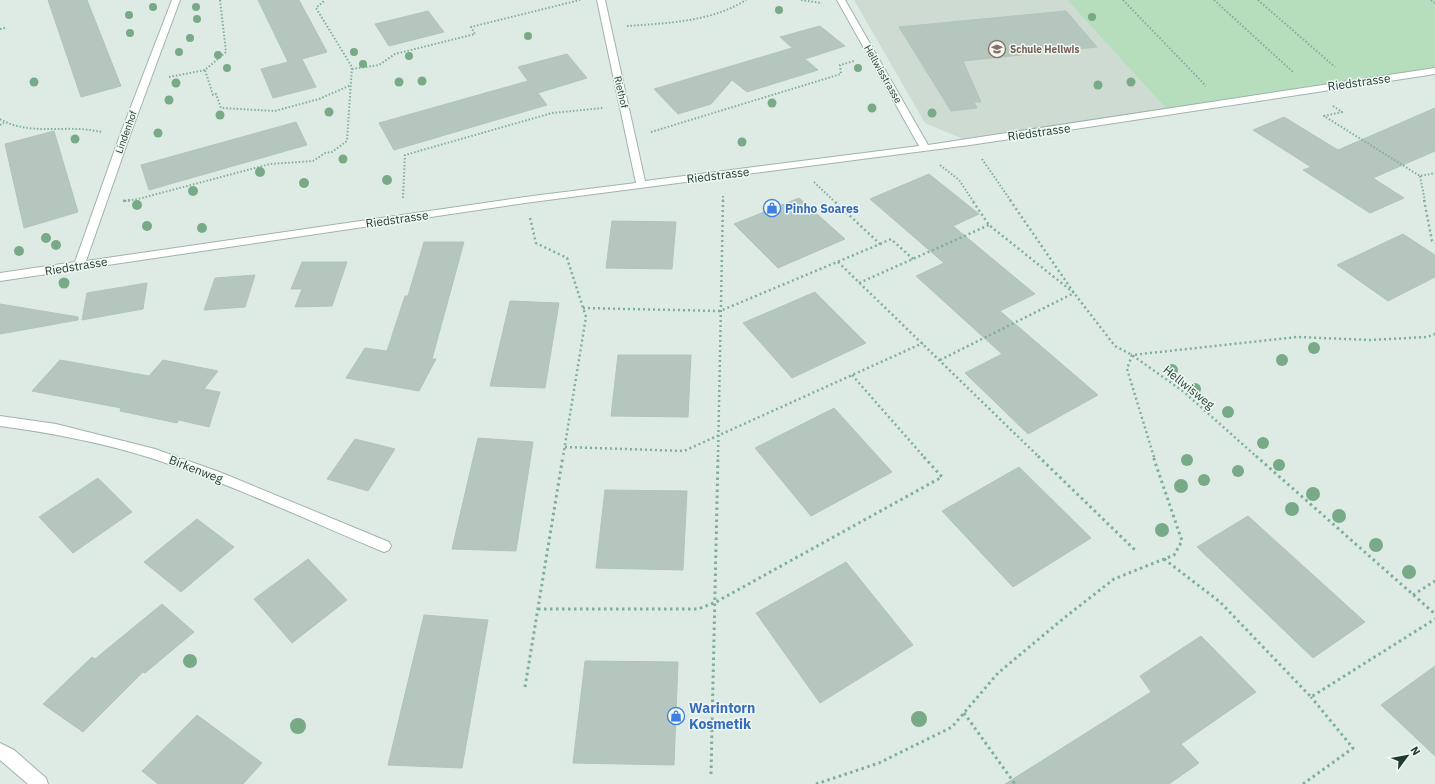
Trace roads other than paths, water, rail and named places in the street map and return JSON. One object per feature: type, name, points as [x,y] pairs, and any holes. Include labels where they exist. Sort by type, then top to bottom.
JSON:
[{"type":"street","name":"Lindenhof","points":[[79,265],[125,135],[176,0]]},
{"type":"street","name":"Riethof","points":[[601,0],[641,184]]},
{"type":"street","name":"Hellwisstrasse","points":[[841,0],[873,55],[922,148]]},
{"type":"street","name":"Riedstrasse","points":[[0,277],[525,200],[970,142],[1435,71]]},
{"type":"street","name":"Birkenweg","points":[[0,421],[56,429],[155,454],[217,477],[384,546]]},
{"type":"street","points":[[0,751],[8,756],[40,784]]},
{"type":"place","name":"Schule Hellwis","points":[[997,49]]},
{"type":"place","name":"Pinho Soares","points":[[772,208]]},
{"type":"place","name":"Warintorn Kosmetik","points":[[676,716]]}]
